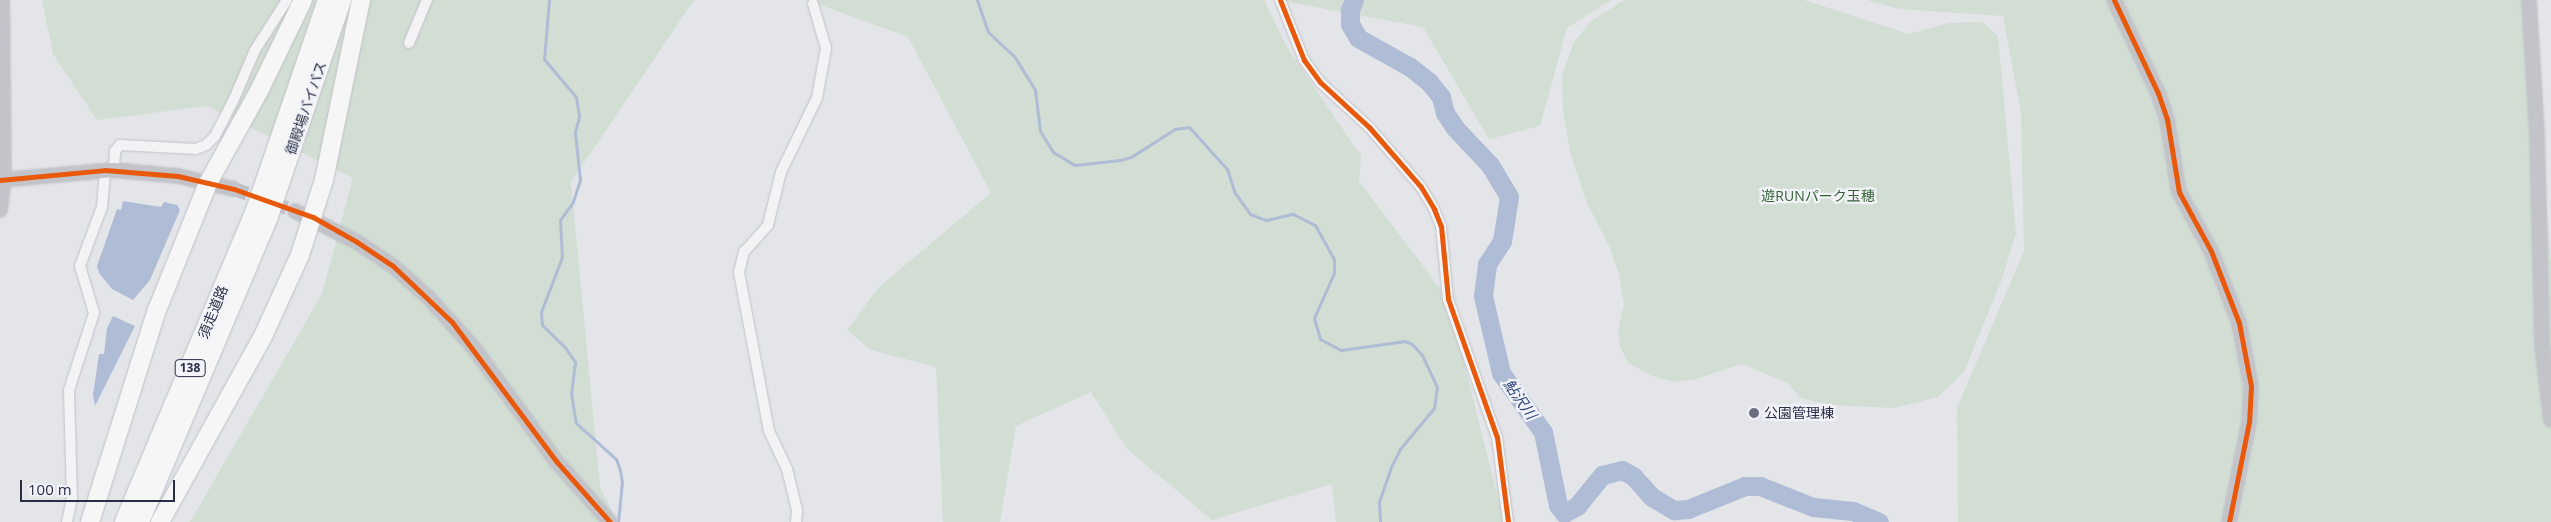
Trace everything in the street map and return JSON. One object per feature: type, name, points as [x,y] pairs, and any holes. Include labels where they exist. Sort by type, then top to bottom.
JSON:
[{"type":"highway","points":[[90,522],[157,310],[208,183],[259,91],[303,0]]},
{"type":"highway","name":"御殿場バイパス","points":[[261,214],[327,0]]},
{"type":"highway","name":"御殿場バイパス","points":[[261,214],[342,0]]},
{"type":"highway","points":[[160,522],[264,334],[300,255],[313,217],[337,122],[361,0]]},
{"type":"highway","name":"須走道路","points":[[124,522],[261,214]]},
{"type":"highway","name":"須走道路","points":[[140,522],[261,214]]},
{"type":"street","points":[[0,210],[2,179],[2,0]]},
{"type":"street","points":[[67,522],[72,498],[69,390],[94,314],[80,266],[102,207],[115,151],[120,145],[196,149],[206,145],[215,136],[234,99],[255,50],[287,0]]},
{"type":"street","points":[[409,43],[427,0]]},
{"type":"street","points":[[1280,0],[1304,60],[1320,82],[1368,127],[1421,187],[1434,209],[1441,226],[1448,299],[1498,437],[1508,522]]},
{"type":"street","points":[[2114,0],[2161,102],[2179,192],[2214,259],[2240,331],[2251,386],[2249,422],[2229,522]]},
{"type":"street","points":[[2529,0],[2537,134],[2542,346],[2551,419]]},
{"type":"street","points":[[796,522],[797,510],[787,469],[769,431],[739,272],[744,252],[768,225],[781,172],[817,98],[826,48],[813,4]]},
{"type":"street","points":[[2,179],[110,170],[208,183],[234,189]]},
{"type":"street","points":[[295,211],[313,217],[393,266],[428,297],[473,347],[556,461],[610,522]]},
{"type":"green space","points":[[42,0],[694,0],[571,182],[600,487],[617,522],[190,522],[322,294],[353,178],[207,106],[97,120],[53,54]]},
{"type":"green space","points":[[807,0],[1264,0],[1287,47],[1361,156],[1359,181],[1448,299],[1504,522],[1336,522],[1332,484],[1212,520],[1127,449],[1091,392],[1016,426],[1000,522],[943,522],[936,367],[871,350],[847,330],[879,287],[991,193],[908,37]]},
{"type":"green space","points":[[1277,0],[1611,0],[1567,28],[1540,126],[1489,139],[1423,27]]},
{"type":"green space","name":"遊RUNパーク玉穂","points":[[1624,0],[1804,0],[1909,34],[1948,23],[1982,22],[1998,36],[2016,233],[2002,279],[1964,372],[1938,397],[1894,408],[1829,405],[1801,398],[1787,383],[1742,364],[1696,379],[1674,382],[1652,376],[1629,363],[1620,347],[1618,331],[1624,303],[1618,271],[1609,246],[1586,201],[1570,152],[1563,109],[1562,76],[1574,42],[1590,22]]},
{"type":"green space","points":[[1867,0],[2531,0],[2551,262],[2551,522],[1958,522],[1957,408],[2024,251],[2021,113],[2003,16],[1899,9]]},
{"type":"water","points":[[123,201],[161,207],[164,202],[177,205],[180,210],[150,280],[133,300],[112,289],[99,273],[97,266],[117,209],[121,210]]},
{"type":"water","points":[[113,316],[135,326],[95,406],[93,395],[99,354],[104,354],[107,328]]},
{"type":"waterway","points":[[549,0],[544,59],[576,97],[579,117],[575,132],[580,180],[573,202],[560,220],[562,257],[541,312],[542,325],[564,346],[575,362],[571,393],[576,423],[616,459],[622,482],[618,522]]},
{"type":"waterway","points":[[977,0],[988,32],[1014,56],[1035,90],[1040,131],[1053,152],[1075,165],[1120,160],[1131,157],[1175,129],[1189,127],[1227,169],[1235,193],[1250,214],[1266,220],[1293,214],[1315,225],[1334,259],[1334,273],[1314,318],[1320,339],[1341,350],[1405,341],[1412,344],[1422,355],[1437,387],[1434,408],[1400,449],[1391,467],[1379,501],[1380,522]]},
{"type":"waterway","name":"鮎沢川","points":[[1354,0],[1350,10],[1350,24],[1358,38],[1410,67],[1429,82],[1441,97],[1445,113],[1455,128],[1490,165],[1509,197],[1502,241],[1487,264],[1483,296],[1501,373],[1543,432],[1558,505],[1564,513],[1577,506],[1602,475],[1622,470],[1633,476],[1652,497],[1674,510],[1688,509],[1745,486],[1760,486],[1813,507],[1853,511],[1879,522]]},
{"type":"tunnel","points":[[234,189],[295,211]]},
{"type":"cycle path","points":[[1280,0],[1304,60],[1320,82],[1369,127],[1421,187],[1434,209],[1441,226],[1448,299],[1497,437],[1508,522]]},
{"type":"cycle path","points":[[2114,0],[2158,93],[2167,119],[2179,192],[2211,251],[2239,323],[2251,386],[2249,422],[2229,522]]},
{"type":"cycle path","points":[[0,180],[105,170],[178,176],[234,189],[313,217],[357,242],[393,266],[452,322],[556,461],[610,522]]},
{"type":"place","name":"公園管理棟","points":[[1754,413]]}]
